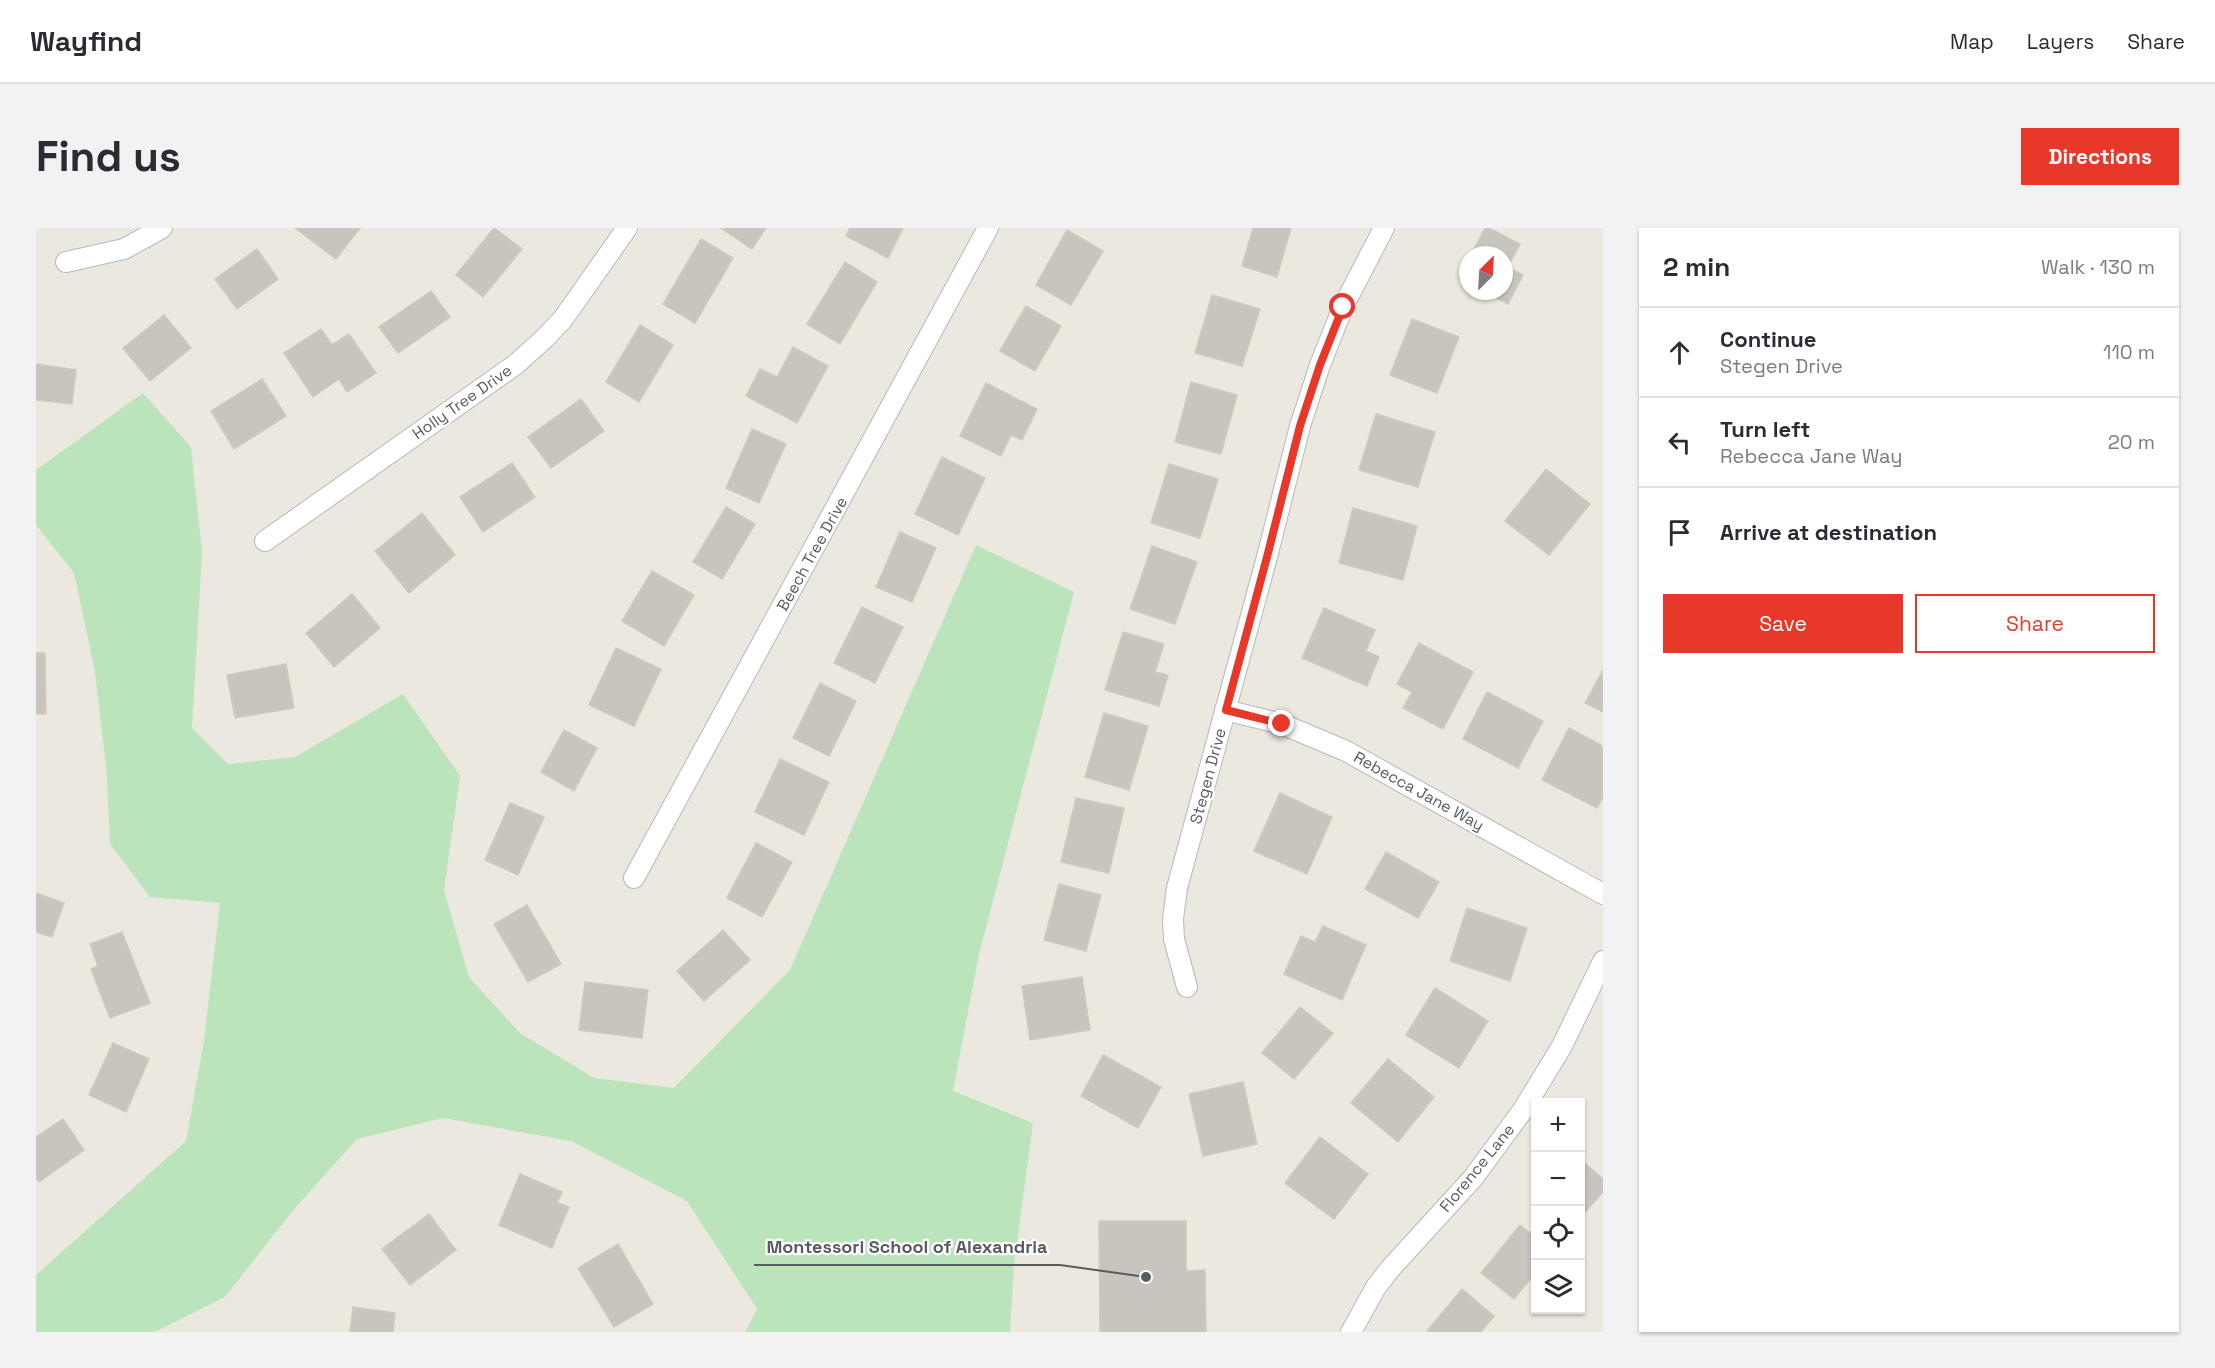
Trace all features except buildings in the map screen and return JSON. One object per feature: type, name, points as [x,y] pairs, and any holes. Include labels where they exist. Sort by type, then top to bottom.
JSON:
[{"type":"street","points":[[66,262],[124,249],[162,228]]},
{"type":"street","name":"Holly Tree Drive","points":[[265,541],[515,365],[563,318],[627,228]]},
{"type":"street","name":"Beech Tree Drive","points":[[634,878],[988,228]]},
{"type":"street","name":"Stegen Drive","points":[[1187,987],[1174,939],[1173,919],[1177,888],[1267,557],[1300,426],[1320,365],[1343,307],[1384,228]]},
{"type":"street","name":"Rebecca Jane Way","points":[[1226,710],[1282,724],[1346,751],[1603,894]]},
{"type":"street","name":"Florence Lane","points":[[1351,1332],[1376,1287],[1390,1269],[1473,1178],[1524,1110],[1562,1046],[1603,962]]},
{"type":"green space","points":[[143,393],[191,447],[202,553],[192,728],[228,764],[295,757],[403,694],[460,776],[444,890],[469,977],[520,1033],[594,1078],[674,1088],[790,970],[976,545],[1074,592],[979,954],[953,1091],[1033,1123],[1014,1265],[1010,1332],[745,1332],[757,1309],[687,1201],[571,1141],[443,1118],[357,1139],[294,1209],[225,1297],[155,1332],[36,1332],[36,1275],[186,1141],[204,1041],[220,903],[150,897],[110,844],[107,776],[95,672],[74,573],[36,525],[36,470]]},
{"type":"place","name":"Montessori School of Alexandria","points":[[1146,1277]]},
{"type":"route","points":[[1282,724],[1226,710],[1300,426],[1320,365],[1343,307]]}]
